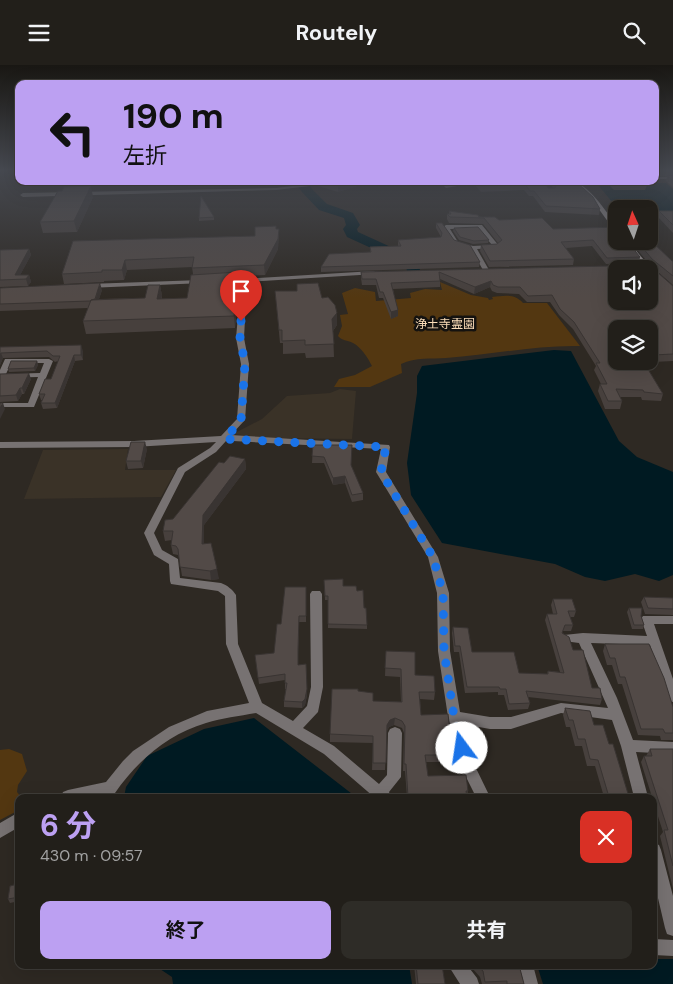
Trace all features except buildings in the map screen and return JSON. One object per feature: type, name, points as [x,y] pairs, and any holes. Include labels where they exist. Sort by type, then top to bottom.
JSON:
[{"type":"street","points":[[474,247],[496,246],[480,226],[446,227],[456,243],[474,247],[486,270]]},
{"type":"street","points":[[633,250],[641,260]]},
{"type":"street","points":[[474,271],[494,270]]},
{"type":"street","points":[[214,281],[378,273]]},
{"type":"street","points":[[658,277],[673,290]]},
{"type":"street","points":[[244,280],[240,338],[245,364],[241,420],[213,450],[182,470],[149,533],[158,552],[174,561],[175,581],[221,587],[230,595],[232,644],[257,707],[329,750],[381,794]]},
{"type":"street","points":[[77,287],[204,282]]},
{"type":"street","points":[[0,405],[31,405],[49,361],[8,361],[1,376],[43,375]]},
{"type":"street","points":[[0,445],[134,444],[225,439],[386,447],[381,472],[433,557],[443,593],[444,651],[454,717],[466,763],[482,794]]},
{"type":"street","points":[[294,729],[313,708],[317,687],[316,594]]},
{"type":"street","points":[[673,620],[647,619],[673,697]]},
{"type":"street","points":[[568,638],[654,641]]},
{"type":"street","points":[[583,639],[617,715],[628,747],[640,794]]},
{"type":"street","points":[[82,794],[110,788],[122,769],[150,743],[200,719],[257,707]]},
{"type":"street","points":[[454,717],[490,723],[511,723],[561,708],[617,715]]},
{"type":"street","points":[[383,794],[394,777],[395,733]]},
{"type":"street","points":[[628,747],[673,748]]},
{"type":"street","points":[[0,831],[15,822]]},
{"type":"street","points":[[657,861],[673,928]]},
{"type":"street","points":[[657,947],[673,948]]},
{"type":"street","points":[[459,969],[471,984]]},
{"type":"street","points":[[526,969],[530,984]]},
{"type":"shaded area","points":[[340,389],[356,391],[352,439],[266,438],[233,434],[262,419],[287,396],[330,393]]},
{"type":"shaded area","points":[[128,449],[125,470],[176,470],[161,497],[24,499],[43,450]]},
{"type":"green space","name":"浄土寺霊園","points":[[440,282],[471,295],[488,298],[489,300],[493,299],[492,297],[509,296],[523,303],[547,303],[580,346],[546,347],[463,357],[418,359],[401,364],[402,373],[370,387],[334,387],[339,379],[355,375],[372,366],[359,347],[338,336],[342,326],[340,315],[348,314],[342,293],[355,288],[375,292],[376,301],[411,298],[410,293],[425,289],[442,290]]},
{"type":"green space","points":[[9,749],[22,754],[27,771],[18,785],[19,794],[15,794],[15,812],[0,820],[0,750]]},
{"type":"water","points":[[658,212],[673,212],[673,215],[658,215]]},
{"type":"water","points":[[554,350],[571,351],[619,441],[637,457],[673,472],[673,575],[659,581],[635,574],[605,581],[585,577],[555,564],[442,543],[411,495],[407,463],[417,393],[417,376],[422,366]]},
{"type":"water","points":[[254,718],[352,794],[125,794],[126,787],[147,756],[204,729]]},
{"type":"water","points":[[657,959],[673,959],[673,984],[543,984],[538,969],[657,969]]},
{"type":"water","points":[[160,969],[410,969],[412,984],[173,984],[172,977]]},
{"type":"waterway","points":[[337,212],[349,216],[353,225],[350,229],[352,234],[410,261],[413,270]]},
{"type":"route","points":[[241,321],[240,338],[245,364],[241,420],[225,439],[386,447],[381,472],[433,557],[443,593],[444,651],[454,717],[462,748]]}]
